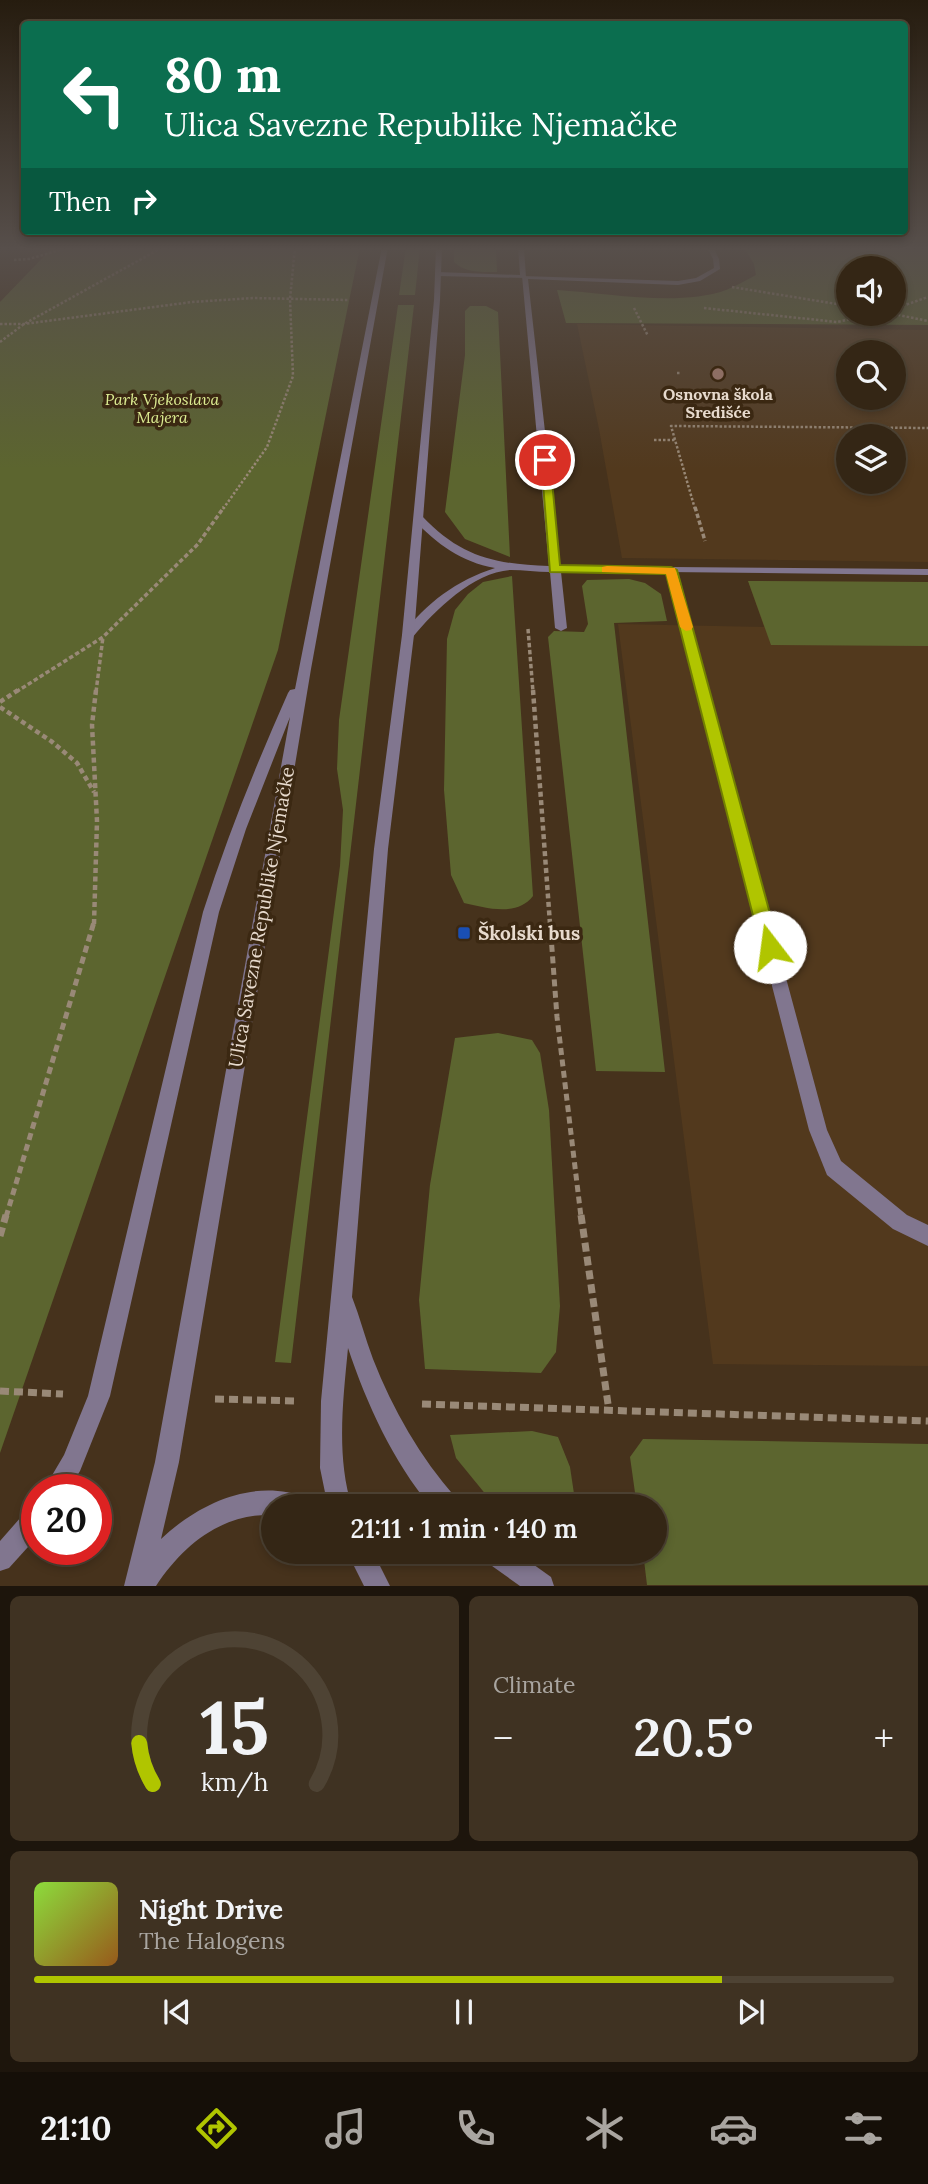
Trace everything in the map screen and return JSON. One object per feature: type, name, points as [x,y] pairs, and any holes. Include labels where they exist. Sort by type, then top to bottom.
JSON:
[{"type":"street","name":"Ulica Savezne Republike Njemačke","points":[[139,1586],[155,1521],[178,1398],[304,669],[371,321]]},
{"type":"street","points":[[335,1494],[331,1448],[332,1401],[381,849],[408,635],[434,321]]},
{"type":"street","points":[[529,321],[561,628]]},
{"type":"street","points":[[418,518],[428,531],[462,555],[505,568],[928,572]]},
{"type":"street","points":[[408,635],[426,612],[462,583],[505,568]]},
{"type":"street","points":[[671,570],[818,1130],[834,1168],[900,1222],[928,1236]]},
{"type":"street","points":[[65,1474],[99,1396],[211,912],[244,811],[304,669]]},
{"type":"street","points":[[342,1293],[358,1350],[380,1403],[438,1494]]},
{"type":"street","points":[[139,1586],[168,1549],[205,1519],[244,1504],[261,1503]]},
{"type":"street","points":[[0,1559],[21,1536]]},
{"type":"street","points":[[366,1564],[378,1586]]},
{"type":"street","points":[[511,1564],[542,1586]]},
{"type":"path","points":[[0,342],[29,321]]},
{"type":"path","points":[[0,324],[44,321]]},
{"type":"path","points":[[95,793],[77,763],[0,705],[103,637],[198,544],[267,447],[293,376],[291,321]]},
{"type":"path","points":[[641,321],[648,336]]},
{"type":"path","points":[[696,544],[706,544],[671,426],[928,428]]},
{"type":"path","points":[[654,440],[675,440]]},
{"type":"path","points":[[524,569],[557,1017],[584,1252],[609,1411]]},
{"type":"path","points":[[0,1236],[94,926],[97,821],[92,725],[103,637]]},
{"type":"path","points":[[0,1391],[99,1396]]},
{"type":"path","points":[[178,1398],[332,1401]]},
{"type":"path","points":[[380,1403],[928,1422]]},
{"type":"shaded area","points":[[577,324],[928,330],[928,562],[622,558]]},
{"type":"shaded area","points":[[748,581],[928,582],[928,1366],[713,1364],[618,624],[764,627]]},
{"type":"green space","name":"Park Vjekoslava Majera","points":[[0,321],[345,321],[278,650],[0,1453]]},
{"type":"green space","points":[[396,321],[412,321],[291,1363],[275,1362],[340,866],[343,810],[337,769],[339,720]]},
{"type":"green space","points":[[465,321],[498,321],[510,557],[465,539],[445,512],[465,355]]},
{"type":"green space","points":[[565,321],[836,321],[836,324],[566,323]]},
{"type":"green space","points":[[906,321],[928,321],[928,325],[906,325]]},
{"type":"green space","points":[[512,576],[533,896],[519,907],[501,909],[464,903],[451,875],[444,790],[447,639],[455,610],[468,594],[483,582]]},
{"type":"green space","points":[[629,579],[645,583],[661,594],[667,621],[614,623],[665,1072],[596,1071],[548,637],[554,631],[584,632],[588,624],[582,586],[587,580]]},
{"type":"green space","points":[[748,581],[928,582],[928,646],[771,645]]},
{"type":"green space","points":[[498,1033],[532,1040],[540,1053],[549,1110],[560,1306],[556,1352],[541,1373],[425,1369],[419,1300],[430,1185],[455,1038]]},
{"type":"green space","points":[[532,1431],[558,1437],[570,1467],[574,1494],[485,1494],[456,1458],[450,1435]]},
{"type":"green space","points":[[643,1439],[928,1444],[928,1585],[647,1585],[644,1564],[667,1564],[667,1494],[635,1494],[630,1457]]},
{"type":"slow traffic","points":[[607,570],[671,570],[686,627]]},
{"type":"place","name":"Osnovna škola Središće","points":[[718,374]]},
{"type":"place","name":"Školski bus","points":[[464,933]]},
{"type":"route","points":[[545,460],[554,569],[671,570],[770,947]]}]
